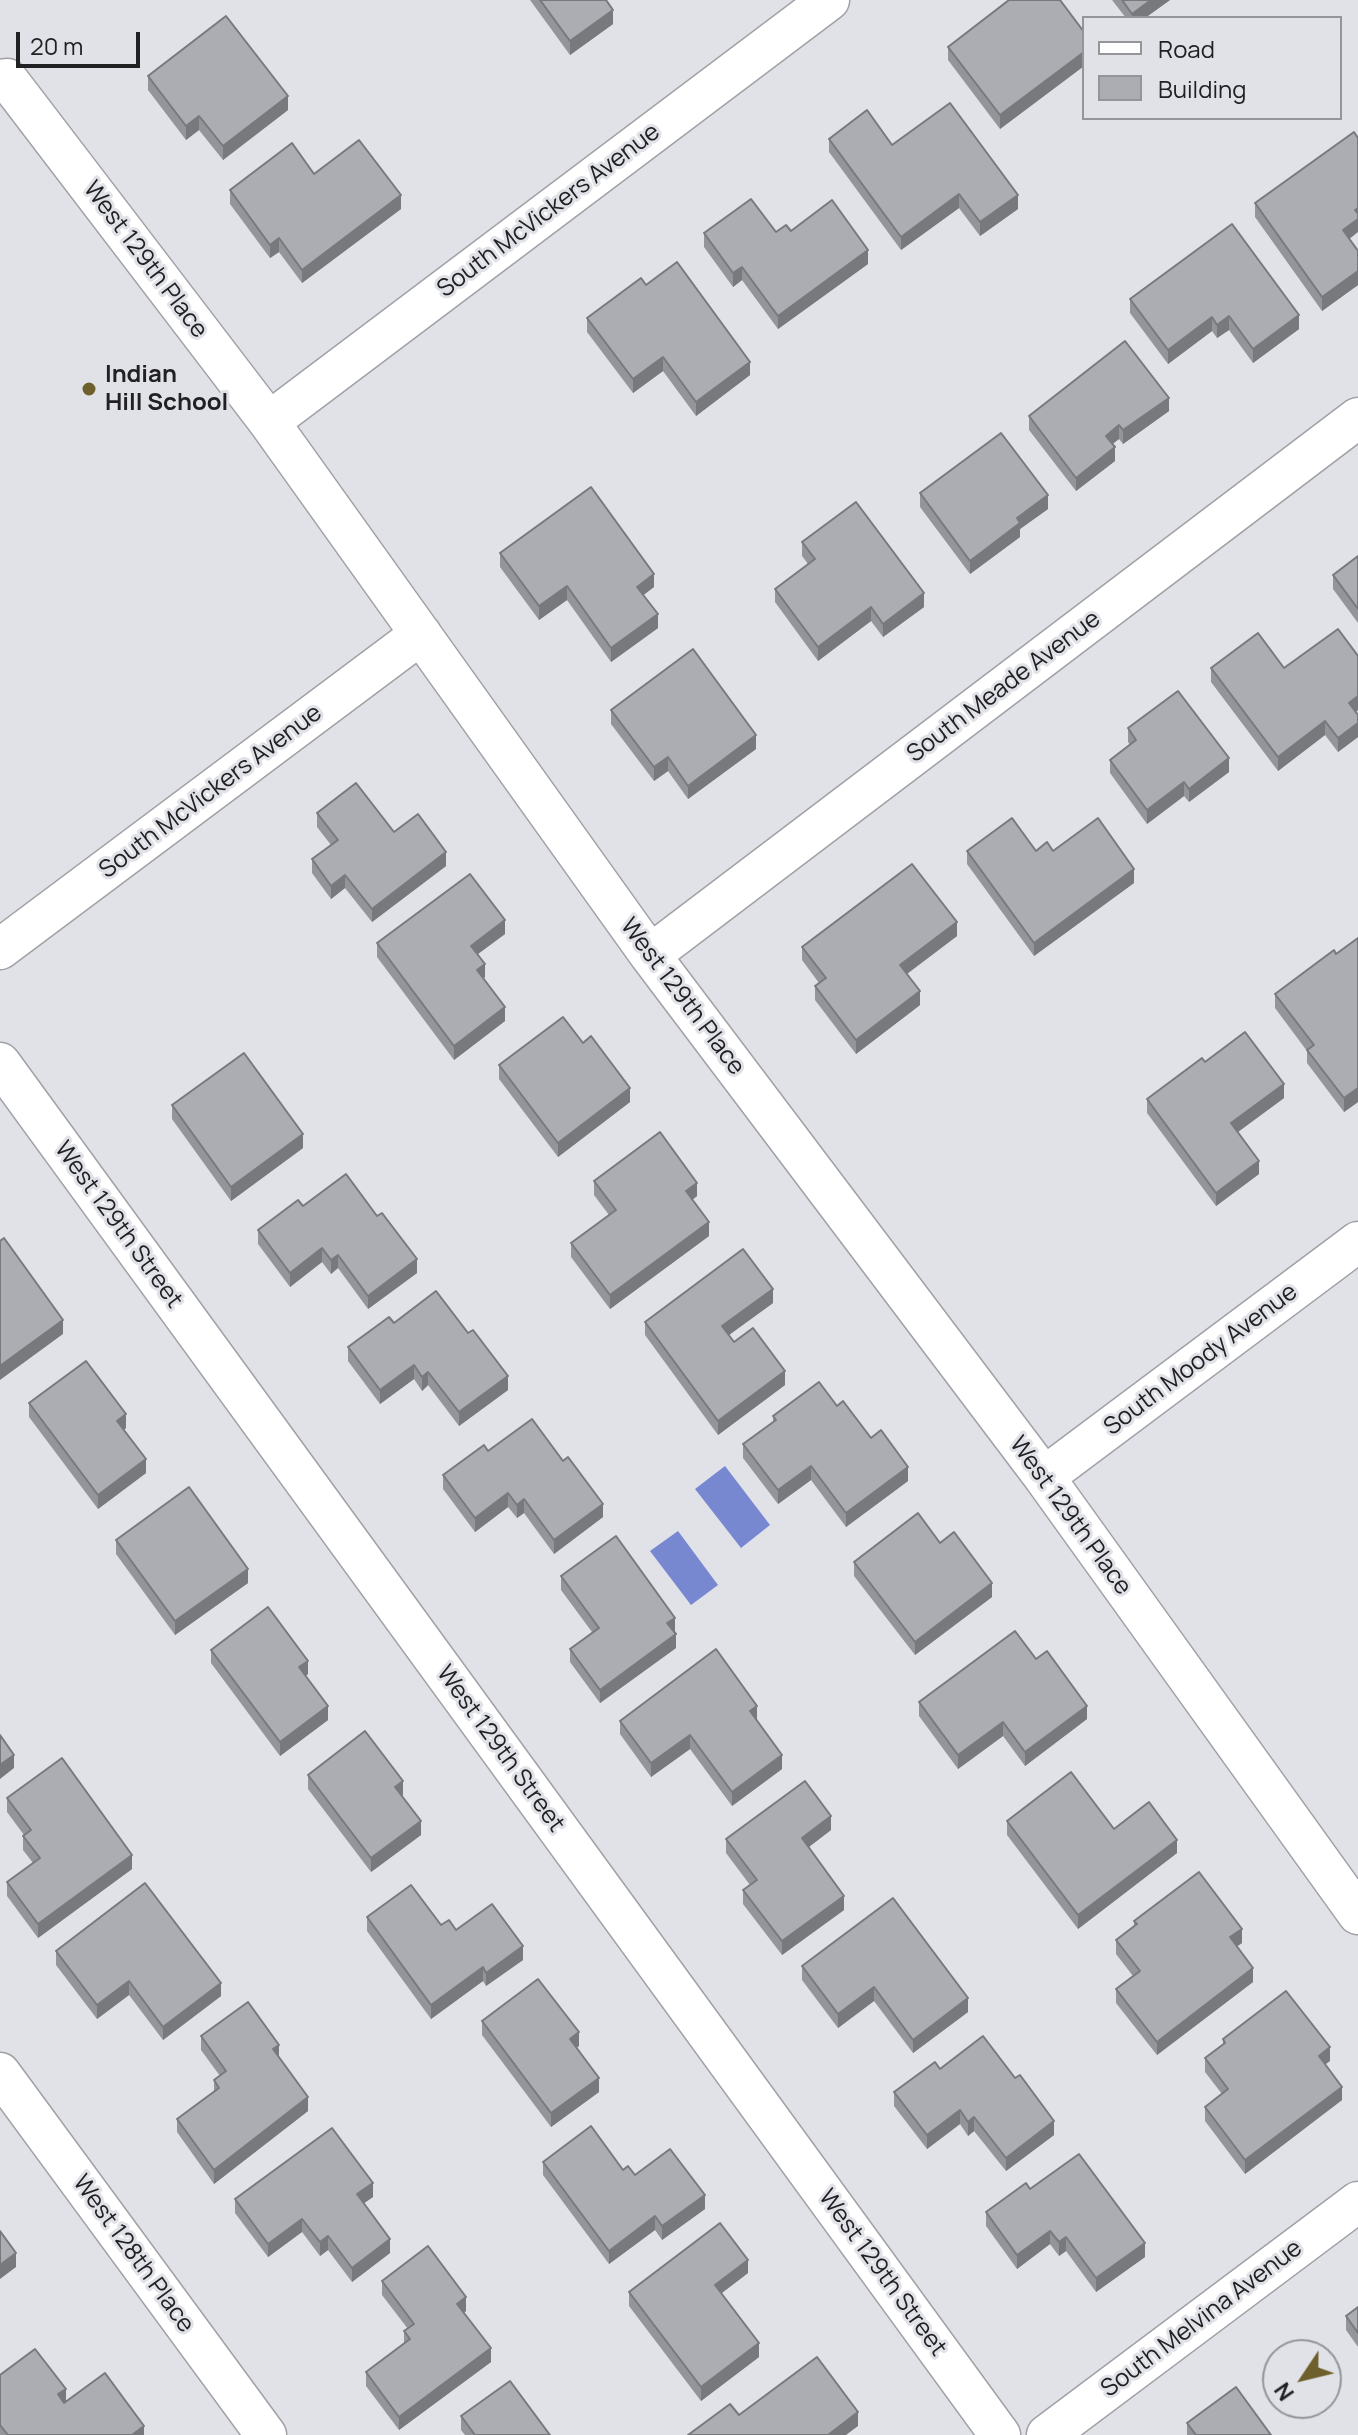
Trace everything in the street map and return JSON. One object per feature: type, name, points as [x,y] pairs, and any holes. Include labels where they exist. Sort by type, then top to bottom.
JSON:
[{"type":"street","name":"South McVickers Avenue","points":[[269,422],[829,0]]},
{"type":"street","name":"West 129th Place","points":[[3,80],[269,422],[650,955],[1044,1477],[1358,1914]]},
{"type":"street","name":"South Meade Avenue","points":[[650,955],[1358,418]]},
{"type":"street","name":"South McVickers Avenue","points":[[0,949],[421,634]]},
{"type":"street","name":"West 129th Street","points":[[0,1063],[1000,2435]]},
{"type":"street","name":"South Moody Avenue","points":[[1044,1477],[1358,1242]]},
{"type":"street","name":"West 128th Place","points":[[0,2073],[266,2435]]},
{"type":"street","name":"South Melvina Avenue","points":[[1047,2435],[1358,2202]]},
{"type":"water","points":[[725,1466],[770,1525],[741,1548],[695,1489]]},
{"type":"water","points":[[678,1531],[718,1585],[691,1605],[650,1551]]},
{"type":"building","points":[[540,0],[606,0],[613,10],[570,41]]},
{"type":"building","points":[[1009,0],[1060,0],[1082,29],[1082,54],[1000,115],[948,47]]},
{"type":"building","points":[[1122,0],[1151,0],[1132,14]]},
{"type":"building","points":[[226,16],[288,96],[223,146],[199,116],[186,126],[148,76]]},
{"type":"building","points":[[950,103],[1018,195],[980,222],[959,194],[901,237],[829,139],[867,110],[892,145]]},
{"type":"building","points":[[1354,132],[1358,138],[1358,208],[1355,210],[1358,219],[1343,230],[1358,251],[1358,271],[1322,297],[1255,203]]},
{"type":"building","points":[[359,140],[401,195],[302,270],[279,238],[270,245],[230,190],[292,143],[314,174]]},
{"type":"building","points":[[751,199],[776,232],[786,225],[791,231],[832,200],[868,250],[778,316],[742,267],[733,273],[704,233]]},
{"type":"building","points":[[1232,224],[1299,315],[1253,349],[1229,316],[1217,325],[1212,317],[1168,350],[1130,299]]},
{"type":"building","points":[[677,262],[750,362],[696,402],[663,357],[633,379],[587,318],[641,278],[646,285]]},
{"type":"building","points":[[1125,341],[1169,398],[1123,430],[1119,425],[1106,436],[1115,447],[1076,478],[1029,416]]},
{"type":"building","points":[[1001,433],[1048,495],[1017,518],[1020,523],[970,561],[920,493]]},
{"type":"building","points":[[591,487],[654,574],[637,587],[658,614],[611,648],[567,586],[539,606],[500,553]]},
{"type":"building","points":[[856,502],[924,593],[883,624],[871,607],[818,647],[775,589],[815,559],[802,542]]},
{"type":"building","points":[[1358,556],[1358,609],[1333,575]]},
{"type":"building","points":[[1338,629],[1358,656],[1358,696],[1349,703],[1358,715],[1358,723],[1338,738],[1325,721],[1278,757],[1211,668],[1258,633],[1284,668]]},
{"type":"building","points":[[693,649],[756,735],[688,786],[668,757],[654,767],[611,710]]},
{"type":"building","points":[[1178,691],[1229,758],[1189,789],[1184,782],[1147,810],[1110,760],[1136,740],[1128,728]]},
{"type":"building","points":[[356,783],[394,832],[418,814],[446,852],[372,909],[345,875],[331,886],[312,859],[338,840],[317,813]]},
{"type":"building","points":[[1012,818],[1036,851],[1047,842],[1053,851],[1098,818],[1134,869],[1034,943],[967,851]]},
{"type":"building","points":[[912,864],[957,922],[900,965],[920,991],[856,1040],[815,986],[826,978],[802,947]]},
{"type":"building","points":[[470,874],[505,920],[471,946],[485,964],[477,970],[505,1007],[454,1046],[377,943]]},
{"type":"building","points":[[1358,938],[1358,1088],[1344,1098],[1307,1050],[1314,1045],[1275,994],[1334,950],[1336,954]]},
{"type":"building","points":[[563,1017],[583,1043],[591,1036],[630,1088],[558,1143],[499,1065]]},
{"type":"building","points":[[1245,1032],[1284,1084],[1231,1123],[1259,1161],[1216,1193],[1147,1099],[1202,1058],[1205,1062]]},
{"type":"building","points":[[244,1053],[303,1134],[231,1187],[172,1105]]},
{"type":"building","points":[[660,1132],[697,1183],[686,1191],[709,1222],[610,1295],[571,1243],[616,1210],[594,1181]]},
{"type":"building","points":[[346,1174],[377,1216],[382,1213],[417,1259],[368,1296],[338,1255],[331,1260],[322,1248],[290,1273],[258,1230],[298,1200],[303,1206]]},
{"type":"building","points":[[4,1238],[63,1320],[0,1366],[0,1241]]},
{"type":"building","points":[[743,1249],[773,1289],[722,1326],[734,1342],[753,1328],[785,1371],[718,1421],[645,1322]]},
{"type":"building","points":[[436,1291],[468,1333],[473,1330],[508,1376],[459,1412],[428,1372],[422,1377],[414,1365],[380,1390],[348,1347],[389,1317],[394,1323]]},
{"type":"building","points":[[86,1361],[126,1414],[117,1421],[146,1459],[98,1495],[29,1403]]},
{"type":"building","points":[[819,1382],[837,1406],[843,1401],[871,1438],[881,1430],[908,1467],[846,1513],[811,1466],[778,1490],[743,1444],[776,1420],[773,1416]]},
{"type":"building","points":[[532,1419],[563,1461],[568,1457],[603,1504],[554,1540],[524,1499],[517,1505],[508,1493],[475,1518],[443,1475],[484,1445],[488,1451]]},
{"type":"building","points":[[189,1487],[248,1569],[175,1621],[116,1540]]},
{"type":"building","points":[[918,1513],[940,1543],[954,1532],[992,1583],[915,1642],[854,1562]]},
{"type":"building","points":[[616,1536],[675,1618],[667,1623],[676,1634],[600,1690],[570,1649],[599,1628],[561,1576]]},
{"type":"building","points":[[268,1607],[308,1661],[299,1667],[328,1706],[280,1742],[211,1650]]},
{"type":"building","points":[[1015,1631],[1036,1659],[1047,1651],[1087,1706],[1025,1752],[1003,1722],[958,1755],[919,1702]]},
{"type":"building","points":[[716,1649],[757,1706],[750,1711],[782,1755],[732,1792],[690,1735],[651,1763],[620,1721]]},
{"type":"building","points":[[365,1731],[403,1781],[395,1787],[421,1821],[371,1858],[308,1775]]},
{"type":"building","points":[[0,1735],[14,1755],[0,1765]]},
{"type":"building","points":[[62,1758],[132,1855],[38,1924],[7,1882],[40,1858],[23,1836],[31,1830],[7,1798]]},
{"type":"building","points":[[1071,1772],[1114,1829],[1149,1802],[1177,1840],[1078,1915],[1007,1821]]},
{"type":"building","points":[[805,1781],[831,1816],[802,1838],[844,1896],[782,1941],[743,1890],[757,1880],[726,1839]]},
{"type":"building","points":[[1199,1872],[1242,1929],[1230,1937],[1253,1968],[1157,2042],[1116,1989],[1140,1971],[1116,1940],[1137,1924],[1134,1921]]},
{"type":"building","points":[[145,1883],[221,1983],[163,2027],[129,1981],[97,2005],[56,1951]]},
{"type":"building","points":[[411,1885],[441,1925],[449,1920],[456,1930],[492,1904],[523,1946],[486,1973],[483,1967],[431,2005],[367,1917]]},
{"type":"building","points":[[893,1898],[968,1998],[913,2040],[874,1987],[838,2014],[802,1966]]},
{"type":"building","points":[[538,1979],[579,2032],[570,2039],[599,2078],[551,2113],[482,2021]]},
{"type":"building","points":[[1286,1991],[1330,2047],[1319,2056],[1342,2087],[1245,2160],[1205,2107],[1228,2089],[1205,2058],[1225,2043],[1223,2039]]},
{"type":"building","points":[[248,2002],[279,2045],[273,2049],[308,2097],[214,2170],[177,2119],[219,2088],[214,2080],[226,2071],[201,2036]]},
{"type":"building","points":[[983,2036],[1015,2078],[1020,2075],[1054,2121],[1006,2158],[974,2117],[968,2122],[960,2110],[927,2135],[894,2092],[935,2062],[940,2069]]},
{"type":"building","points":[[591,2126],[623,2170],[628,2166],[635,2175],[670,2149],[705,2195],[662,2226],[655,2216],[609,2251],[543,2162]]},
{"type":"building","points":[[332,2128],[373,2183],[357,2194],[390,2239],[352,2268],[328,2236],[320,2242],[302,2219],[268,2244],[235,2199]]},
{"type":"building","points":[[1079,2154],[1145,2243],[1096,2278],[1066,2237],[1059,2242],[1050,2231],[1017,2255],[986,2212],[1026,2183],[1030,2189]]},
{"type":"building","points":[[720,2223],[748,2260],[715,2285],[759,2343],[701,2387],[629,2292]]},
{"type":"building","points":[[0,2231],[16,2253],[0,2265]]},
{"type":"building","points":[[428,2246],[466,2297],[457,2304],[491,2348],[399,2417],[366,2372],[410,2339],[404,2331],[414,2324],[382,2281]]},
{"type":"building","points":[[1358,2307],[1358,2333],[1346,2316]]},
{"type":"building","points":[[35,2349],[66,2389],[58,2394],[64,2403],[105,2373],[144,2426],[132,2435],[8,2435],[0,2425],[0,2375]]},
{"type":"building","points":[[817,2357],[858,2412],[828,2435],[688,2435],[730,2404],[739,2415]]},
{"type":"building","points":[[510,2381],[550,2435],[475,2435],[461,2416]]},
{"type":"building","points":[[1236,2387],[1271,2435],[1196,2435],[1187,2423]]},
{"type":"place","name":"Indian Hill School","points":[[89,389]]}]
